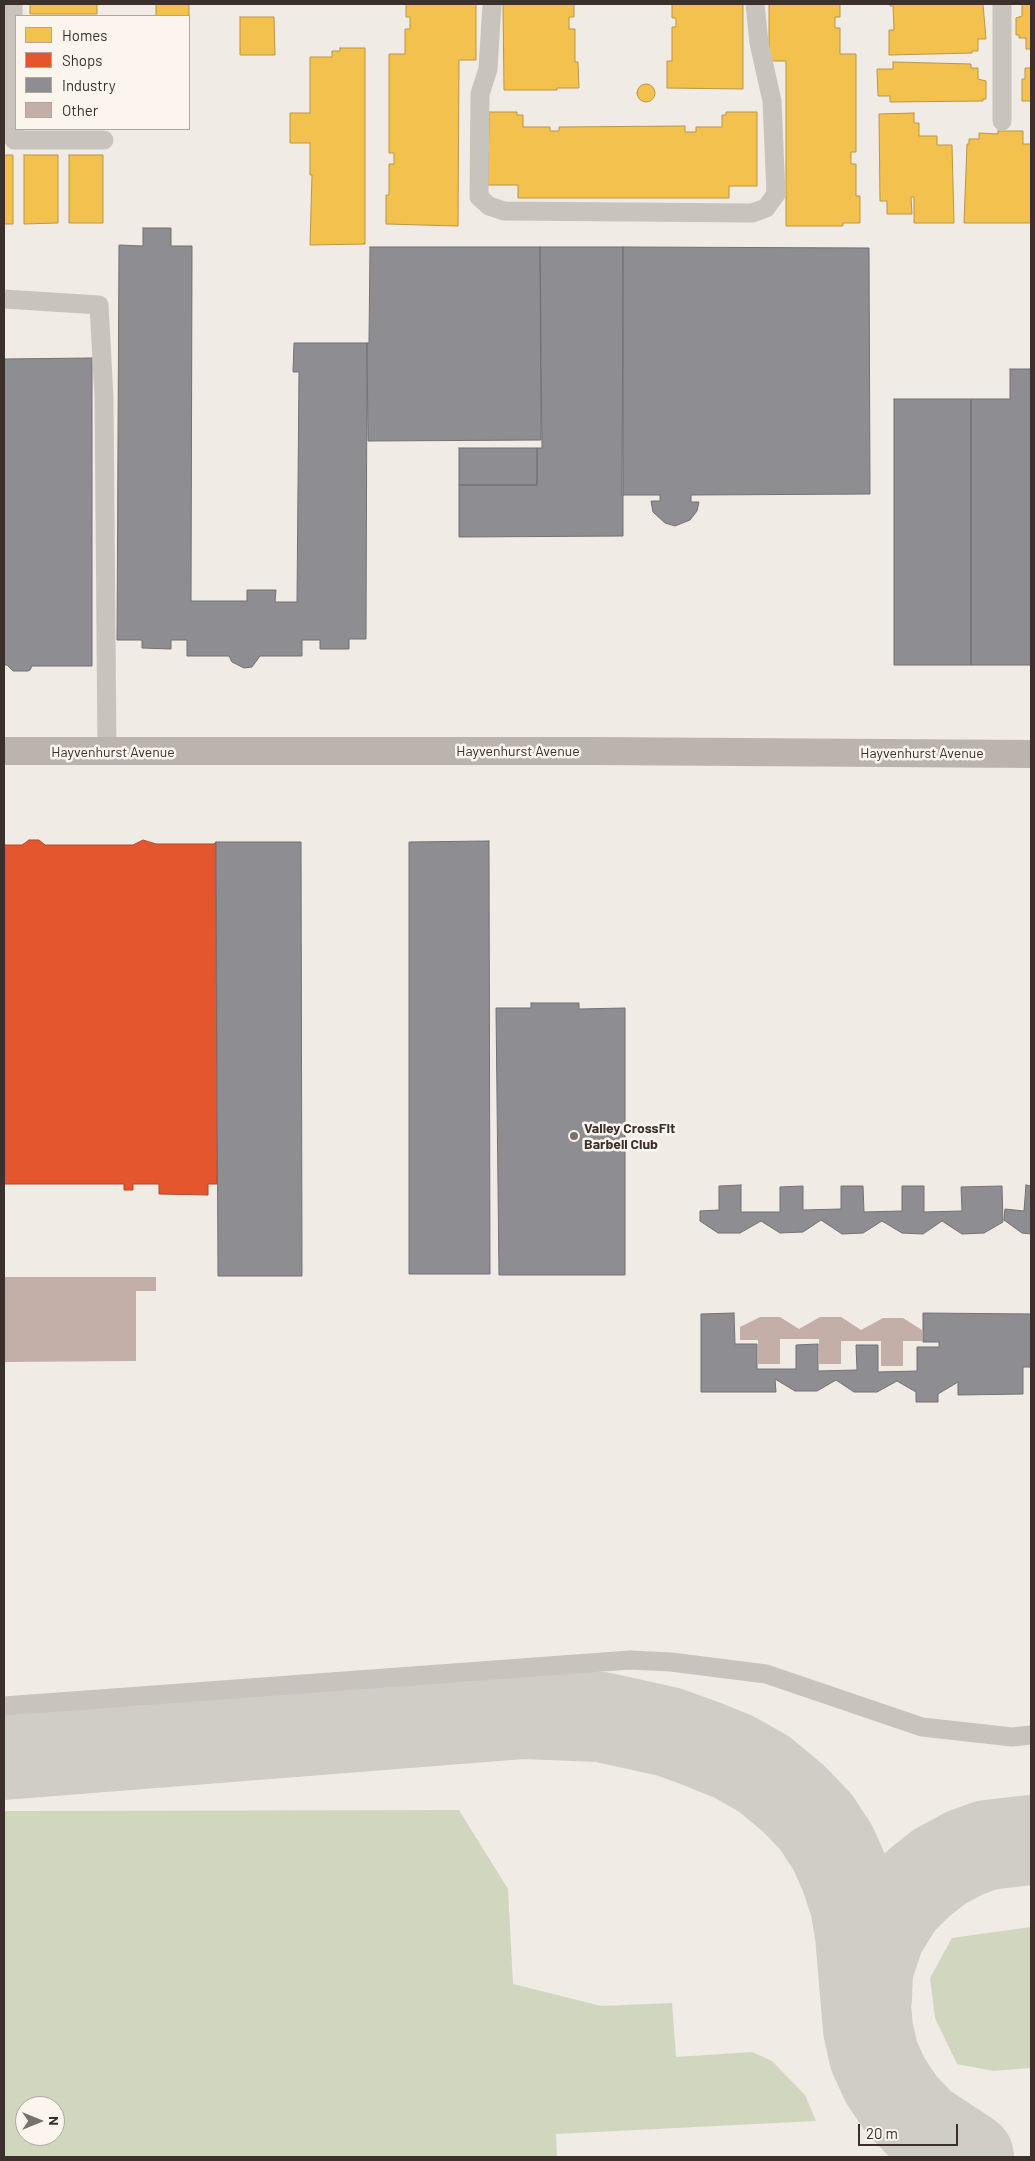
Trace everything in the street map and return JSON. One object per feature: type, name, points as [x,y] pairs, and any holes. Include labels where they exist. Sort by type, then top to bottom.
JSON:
[{"type":"main road","name":"Hayvenhurst Avenue","points":[[4,751],[593,751],[1031,754]]},
{"type":"lane","points":[[13,4],[9,140],[104,140]]},
{"type":"lane","points":[[492,4],[488,68],[480,94],[479,197],[489,206],[504,211],[752,213],[766,208],[776,194],[772,101],[759,43],[755,4]]},
{"type":"lane","points":[[1002,4],[1002,121]]},
{"type":"lane","points":[[4,299],[99,305],[104,397],[107,752]]},
{"type":"lane","points":[[4,1706],[630,1660],[671,1662],[766,1674],[922,1727],[1012,1737],[1031,1735]]},
{"type":"green space","points":[[459,1810],[508,1889],[513,1984],[601,2006],[672,2003],[676,2057],[752,2052],[772,2061],[805,2095],[816,2121],[556,2134],[557,2157],[4,2157],[4,1811]]},
{"type":"green space","points":[[1031,1927],[1031,2068],[993,2071],[957,2064],[935,2018],[930,1978],[952,1938]]},
{"type":"building: Homes","points":[[30,4],[97,4],[97,14],[30,14]]},
{"type":"building: Homes","points":[[156,4],[189,4],[189,15],[156,15]]},
{"type":"building: Homes","points":[[406,4],[476,4],[476,60],[459,60],[458,226],[386,224],[386,195],[389,195],[389,164],[394,164],[394,153],[389,153],[389,54],[405,54],[405,29],[410,29],[410,17],[406,17]]},
{"type":"building: Homes","points":[[503,4],[574,4],[574,17],[569,17],[569,29],[575,29],[575,62],[578,62],[579,88],[504,90]]},
{"type":"building: Homes","points":[[672,4],[743,4],[743,89],[667,88],[667,61],[672,61],[672,27],[676,27],[676,18],[672,18]]},
{"type":"building: Homes","points":[[769,4],[840,4],[840,17],[835,17],[835,28],[840,28],[840,54],[856,54],[856,152],[851,152],[851,164],[856,164],[856,196],[860,196],[860,223],[843,223],[843,226],[786,226],[786,61],[769,61]]},
{"type":"building: Homes","points":[[890,4],[983,4],[986,39],[978,39],[978,51],[972,51],[972,53],[889,55],[889,30],[894,30],[893,6],[890,6]]},
{"type":"building: Homes","points":[[1022,4],[1031,4],[1031,49],[1026,49],[1026,38],[1019,38],[1019,35],[1016,35],[1016,18],[1022,16]]},
{"type":"building: Homes","points":[[240,17],[274,17],[275,55],[240,55]]},
{"type":"building: Homes","points":[[340,48],[365,48],[365,244],[310,245],[312,175],[310,175],[310,143],[290,143],[290,113],[310,113],[310,57],[332,57],[332,51],[340,51]]},
{"type":"building: Homes","points":[[893,62],[971,64],[971,68],[978,68],[978,79],[986,81],[986,99],[983,99],[983,101],[890,102],[890,96],[878,96],[877,69],[893,69]]},
{"type":"building: Homes","points":[[1025,68],[1031,68],[1031,101],[1022,101],[1022,79],[1025,79]]},
{"type":"building: Homes","points":[[646,84],[652,87],[655,93],[652,99],[646,102],[640,99],[637,93],[640,87]]},
{"type":"building: Homes","points":[[489,112],[517,112],[517,115],[523,115],[523,127],[550,127],[550,131],[559,131],[559,127],[685,126],[685,132],[696,132],[696,127],[722,127],[722,115],[726,115],[726,112],[757,112],[757,186],[729,186],[729,198],[518,198],[518,185],[488,185]]},
{"type":"building: Homes","points":[[914,113],[914,123],[919,123],[919,136],[937,136],[937,145],[952,145],[954,223],[914,223],[914,197],[911,197],[912,214],[887,214],[887,201],[880,201],[879,114]]},
{"type":"building: Homes","points":[[998,131],[1023,131],[1023,144],[1031,144],[1031,223],[964,223],[967,144],[969,144],[969,139],[979,139],[979,133],[998,134]]},
{"type":"building: Homes","points":[[4,155],[13,155],[13,224],[4,224]]},
{"type":"building: Homes","points":[[24,155],[58,155],[58,223],[24,224]]},
{"type":"building: Homes","points":[[69,155],[103,155],[103,223],[69,223]]},
{"type":"building: Shops","points":[[29,840],[39,840],[45,845],[133,845],[143,840],[156,844],[214,844],[216,842],[217,1184],[208,1184],[208,1195],[159,1194],[159,1184],[133,1184],[133,1190],[124,1190],[124,1184],[4,1184],[4,845],[22,845]]},
{"type":"building: Industry","points":[[143,228],[171,228],[171,246],[192,246],[191,601],[247,601],[247,590],[276,590],[275,602],[297,602],[299,372],[293,372],[294,343],[367,343],[366,639],[349,639],[349,649],[320,649],[320,640],[302,640],[302,656],[260,656],[252,667],[244,668],[232,662],[229,656],[187,656],[187,640],[171,640],[171,649],[142,648],[142,640],[117,640],[119,245],[143,246]]},
{"type":"building: Industry","points":[[370,247],[540,247],[541,440],[368,441],[367,343],[369,343]]},
{"type":"building: Industry","points":[[540,247],[623,247],[623,536],[459,537],[459,485],[537,485],[537,448],[542,448]]},
{"type":"building: Industry","points":[[623,247],[869,248],[870,494],[691,495],[691,502],[699,502],[697,511],[690,520],[675,526],[665,523],[653,512],[651,501],[660,501],[660,495],[622,495]]},
{"type":"building: Industry","points":[[92,358],[92,666],[32,666],[28,671],[13,671],[7,665],[4,665],[4,359]]},
{"type":"building: Industry","points":[[1010,369],[1031,369],[1031,665],[971,665],[971,399],[1010,399]]},
{"type":"building: Industry","points":[[894,399],[971,399],[971,665],[894,665]]},
{"type":"building: Industry","points":[[459,448],[537,448],[537,485],[459,485]]},
{"type":"building: Industry","points":[[489,841],[490,1274],[409,1274],[409,842]]},
{"type":"building: Industry","points":[[216,842],[301,842],[302,1276],[218,1276]]},
{"type":"building: Industry","points":[[531,1003],[579,1003],[579,1009],[625,1008],[625,1275],[499,1275],[496,1008],[531,1008]]},
{"type":"building: Industry","points":[[741,1185],[741,1212],[780,1212],[780,1187],[803,1186],[803,1210],[841,1209],[841,1186],[863,1186],[864,1212],[902,1211],[902,1186],[924,1186],[924,1212],[962,1211],[961,1187],[1002,1186],[1003,1222],[984,1233],[962,1234],[942,1221],[923,1234],[902,1233],[882,1221],[863,1233],[842,1234],[821,1220],[803,1232],[780,1233],[761,1221],[740,1233],[718,1233],[700,1221],[700,1211],[719,1210],[719,1186]]},
{"type":"building: Industry","points":[[1026,1185],[1031,1186],[1031,1234],[1022,1233],[1004,1220],[1005,1209],[1024,1211]]},
{"type":"building: Industry","points":[[734,1313],[735,1344],[757,1344],[757,1369],[796,1369],[796,1345],[818,1344],[818,1371],[857,1370],[856,1345],[878,1345],[878,1372],[917,1371],[917,1347],[939,1347],[939,1342],[923,1342],[923,1313],[1031,1314],[1031,1367],[1023,1367],[1023,1394],[958,1395],[958,1382],[938,1394],[938,1402],[916,1402],[916,1392],[897,1381],[877,1392],[854,1392],[836,1380],[817,1391],[795,1391],[775,1379],[776,1392],[701,1392],[701,1314]]},
{"type":"building: Other","points":[[4,1277],[156,1277],[156,1291],[136,1291],[136,1361],[4,1362]]},
{"type":"building: Other","points":[[760,1317],[780,1317],[799,1329],[820,1317],[841,1317],[861,1330],[883,1318],[903,1318],[922,1330],[922,1341],[903,1341],[903,1366],[881,1366],[881,1341],[841,1341],[841,1364],[819,1364],[819,1339],[780,1339],[780,1364],[758,1364],[758,1340],[740,1340],[740,1327]]},
{"type":"taxiway","points":[[4,1755],[524,1714],[601,1717],[669,1732],[734,1757],[764,1774],[794,1799],[816,1822],[833,1848],[855,1905],[860,1935],[868,2029],[874,2056],[885,2080],[901,2104],[922,2126],[969,2157]]},
{"type":"taxiway","points":[[867,1999],[868,1970],[880,1934],[899,1903],[919,1883],[939,1867],[965,1853],[987,1845],[1031,1840]]},
{"type":"place","name":"Valley CrossFit Barbell Club","points":[[574,1136]]}]
